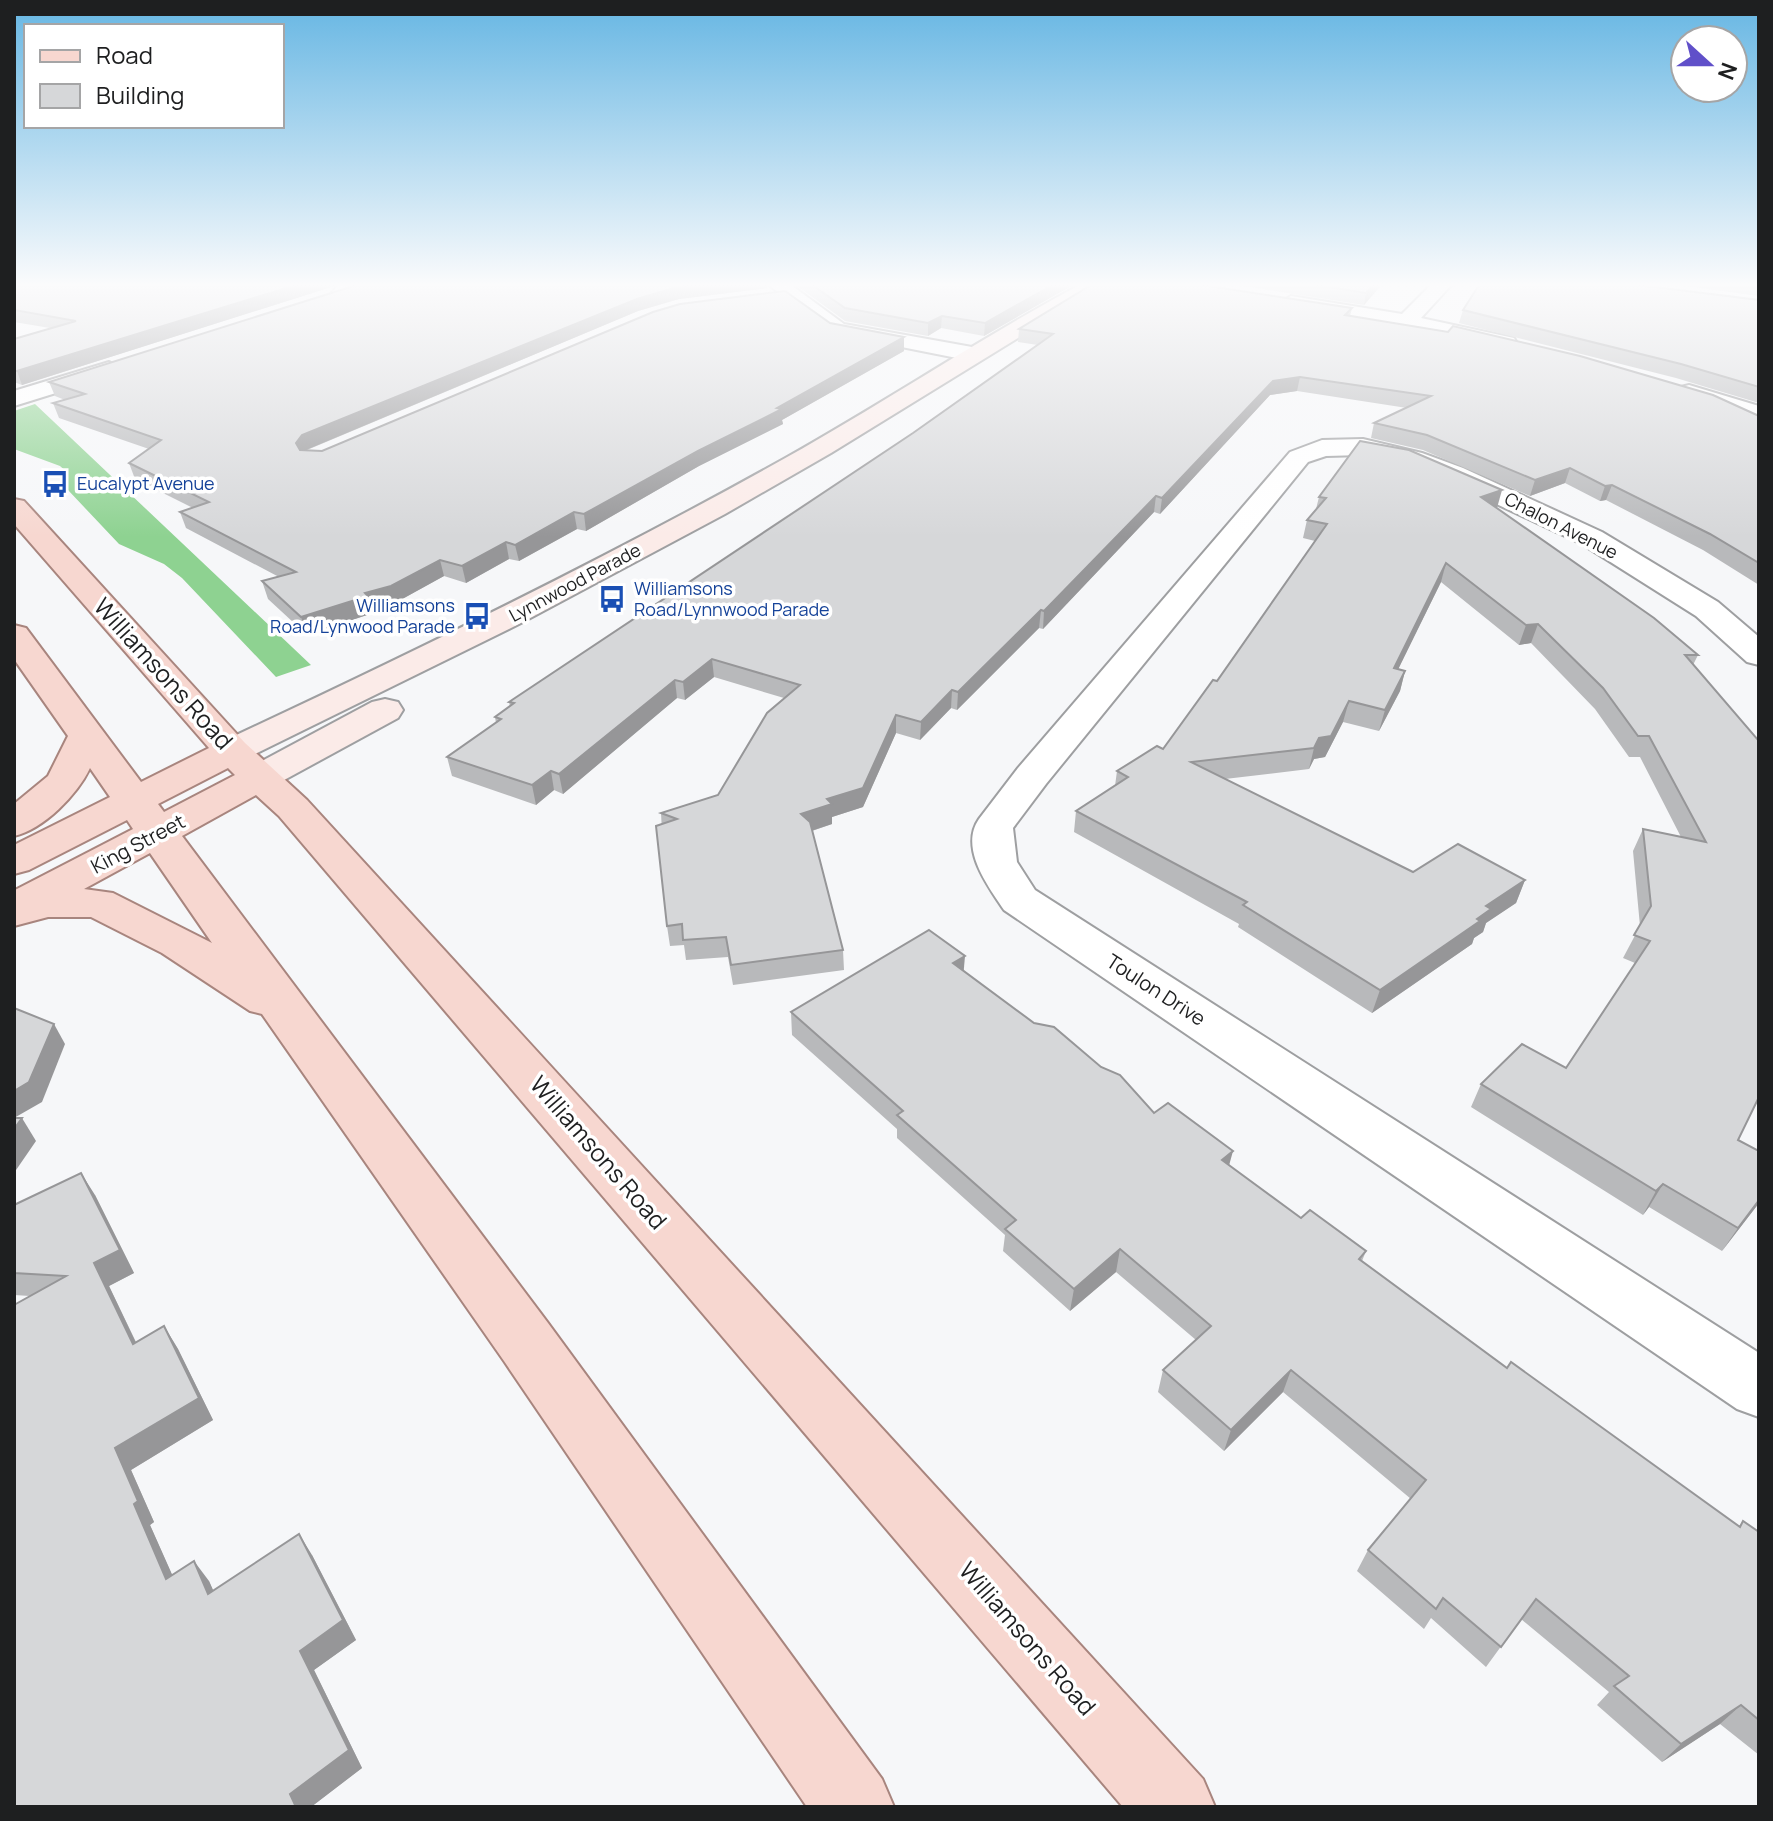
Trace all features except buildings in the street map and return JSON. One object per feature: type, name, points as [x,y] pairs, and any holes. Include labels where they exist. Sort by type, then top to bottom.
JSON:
[{"type":"main road","name":"Lynnwood Parade","points":[[247,764],[518,641],[714,521],[784,470],[951,367]]},
{"type":"main road","name":"Williamsons Road","points":[[14,507],[247,764],[293,808],[1175,1807]]},
{"type":"main road","points":[[14,635],[144,818],[289,1013],[854,1807]]},
{"type":"main road","points":[[14,824],[64,782],[86,736]]},
{"type":"main road","name":"King Street","points":[[14,910],[144,818],[247,764]]},
{"type":"main road","name":"King Street","points":[[14,861],[144,818]]},
{"type":"main road","points":[[14,910],[47,903],[98,903],[178,942],[289,1013]]},
{"type":"street","points":[[14,399],[115,367]]},
{"type":"street","points":[[1674,387],[1759,414]]},
{"type":"street","name":"Chalon Avenue","points":[[1318,442],[1376,449],[1413,458],[1592,538],[1707,609],[1759,655]]},
{"type":"street","name":"Toulon Drive","points":[[1318,442],[1013,800],[993,828],[996,862],[1019,900],[1759,1388]]},
{"type":"green space","points":[[35,404],[311,665],[276,677],[182,578],[164,564],[119,544],[68,490],[68,473],[60,466],[14,449],[14,411]]},
{"type":"place","name":"Eucalypt Avenue","points":[[55,484]]},
{"type":"place","name":"Williamsons Road/Lynnwood Parade","points":[[612,599]]},
{"type":"place","name":"Williamsons Road/Lynwood Parade","points":[[477,616]]}]
